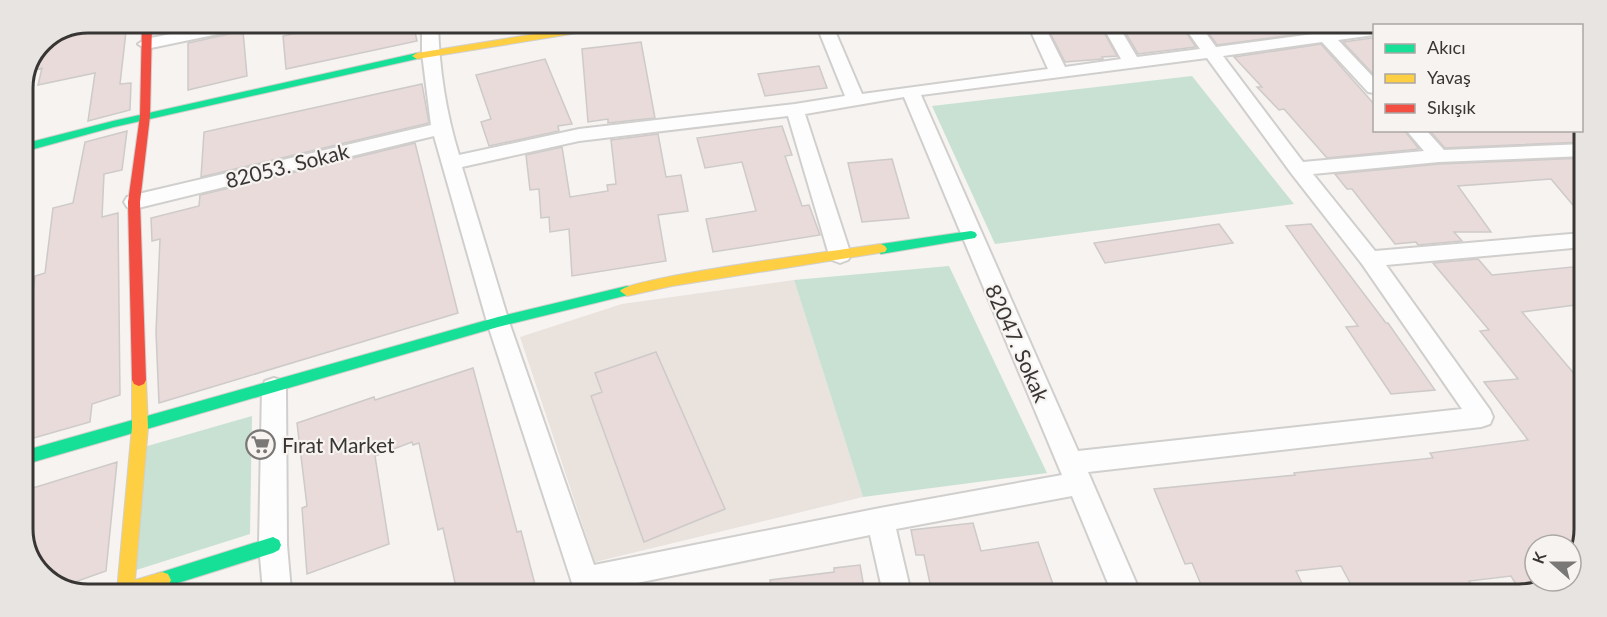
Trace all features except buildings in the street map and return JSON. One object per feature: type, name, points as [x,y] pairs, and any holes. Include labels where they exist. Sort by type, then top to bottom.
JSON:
[{"type":"street","points":[[127,584],[140,426],[134,202],[145,117],[147,33]]},
{"type":"street","points":[[146,44],[199,33]]},
{"type":"street","points":[[430,33],[430,53],[441,128],[498,322],[586,584]]},
{"type":"street","points":[[33,145],[113,124],[430,53],[534,33]]},
{"type":"street","points":[[828,33],[855,99]]},
{"type":"street","points":[[1039,33],[1059,72]]},
{"type":"street","points":[[1115,33],[1132,63]]},
{"type":"street","points":[[596,584],[1076,473],[1481,417],[1370,259],[1298,169],[1197,33]]},
{"type":"street","points":[[451,163],[579,135],[795,110],[910,91],[1212,53],[1350,33]]},
{"type":"street","points":[[1325,36],[1373,87]]},
{"type":"street","name":"82047. Sokak","points":[[910,91],[970,235],[1123,584]]},
{"type":"street","points":[[795,110],[840,255]]},
{"type":"street","points":[[33,133],[113,124]]},
{"type":"street","name":"82053. Sokak","points":[[134,202],[441,128]]},
{"type":"street","points":[[1417,132],[1439,156]]},
{"type":"street","points":[[1298,169],[1439,156],[1574,150]]},
{"type":"street","points":[[33,455],[498,322],[672,281],[970,235]]},
{"type":"street","points":[[1370,259],[1574,241]]},
{"type":"street","points":[[274,388],[273,545],[276,584]]},
{"type":"street","points":[[880,520],[895,584]]},
{"type":"street","points":[[148,584],[273,545]]},
{"type":"shaded area","points":[[794,280],[863,497],[595,562],[520,337],[622,304]]},
{"type":"green space","points":[[1192,76],[1294,204],[995,244],[932,106]]},
{"type":"green space","points":[[949,266],[1047,473],[863,497],[794,280]]},
{"type":"green space","points":[[252,416],[250,534],[130,572],[144,447]]},
{"type":"traffic: fast","points":[[33,145],[113,124],[417,56]]},
{"type":"traffic: fast","points":[[881,249],[971,235]]},
{"type":"traffic: fast","points":[[33,455],[498,322],[627,291]]},
{"type":"traffic: fast","points":[[162,580],[273,545]]},
{"type":"traffic: slow","points":[[417,56],[559,33]]},
{"type":"traffic: slow","points":[[627,291],[672,281],[881,249]]},
{"type":"traffic: slow","points":[[127,584],[140,427],[139,380]]},
{"type":"traffic: slow","points":[[149,584],[162,580]]},
{"type":"traffic: jam","points":[[139,380],[134,202],[145,116],[147,33]]},
{"type":"place","name":"Fırat Market","points":[[261,444]]}]
